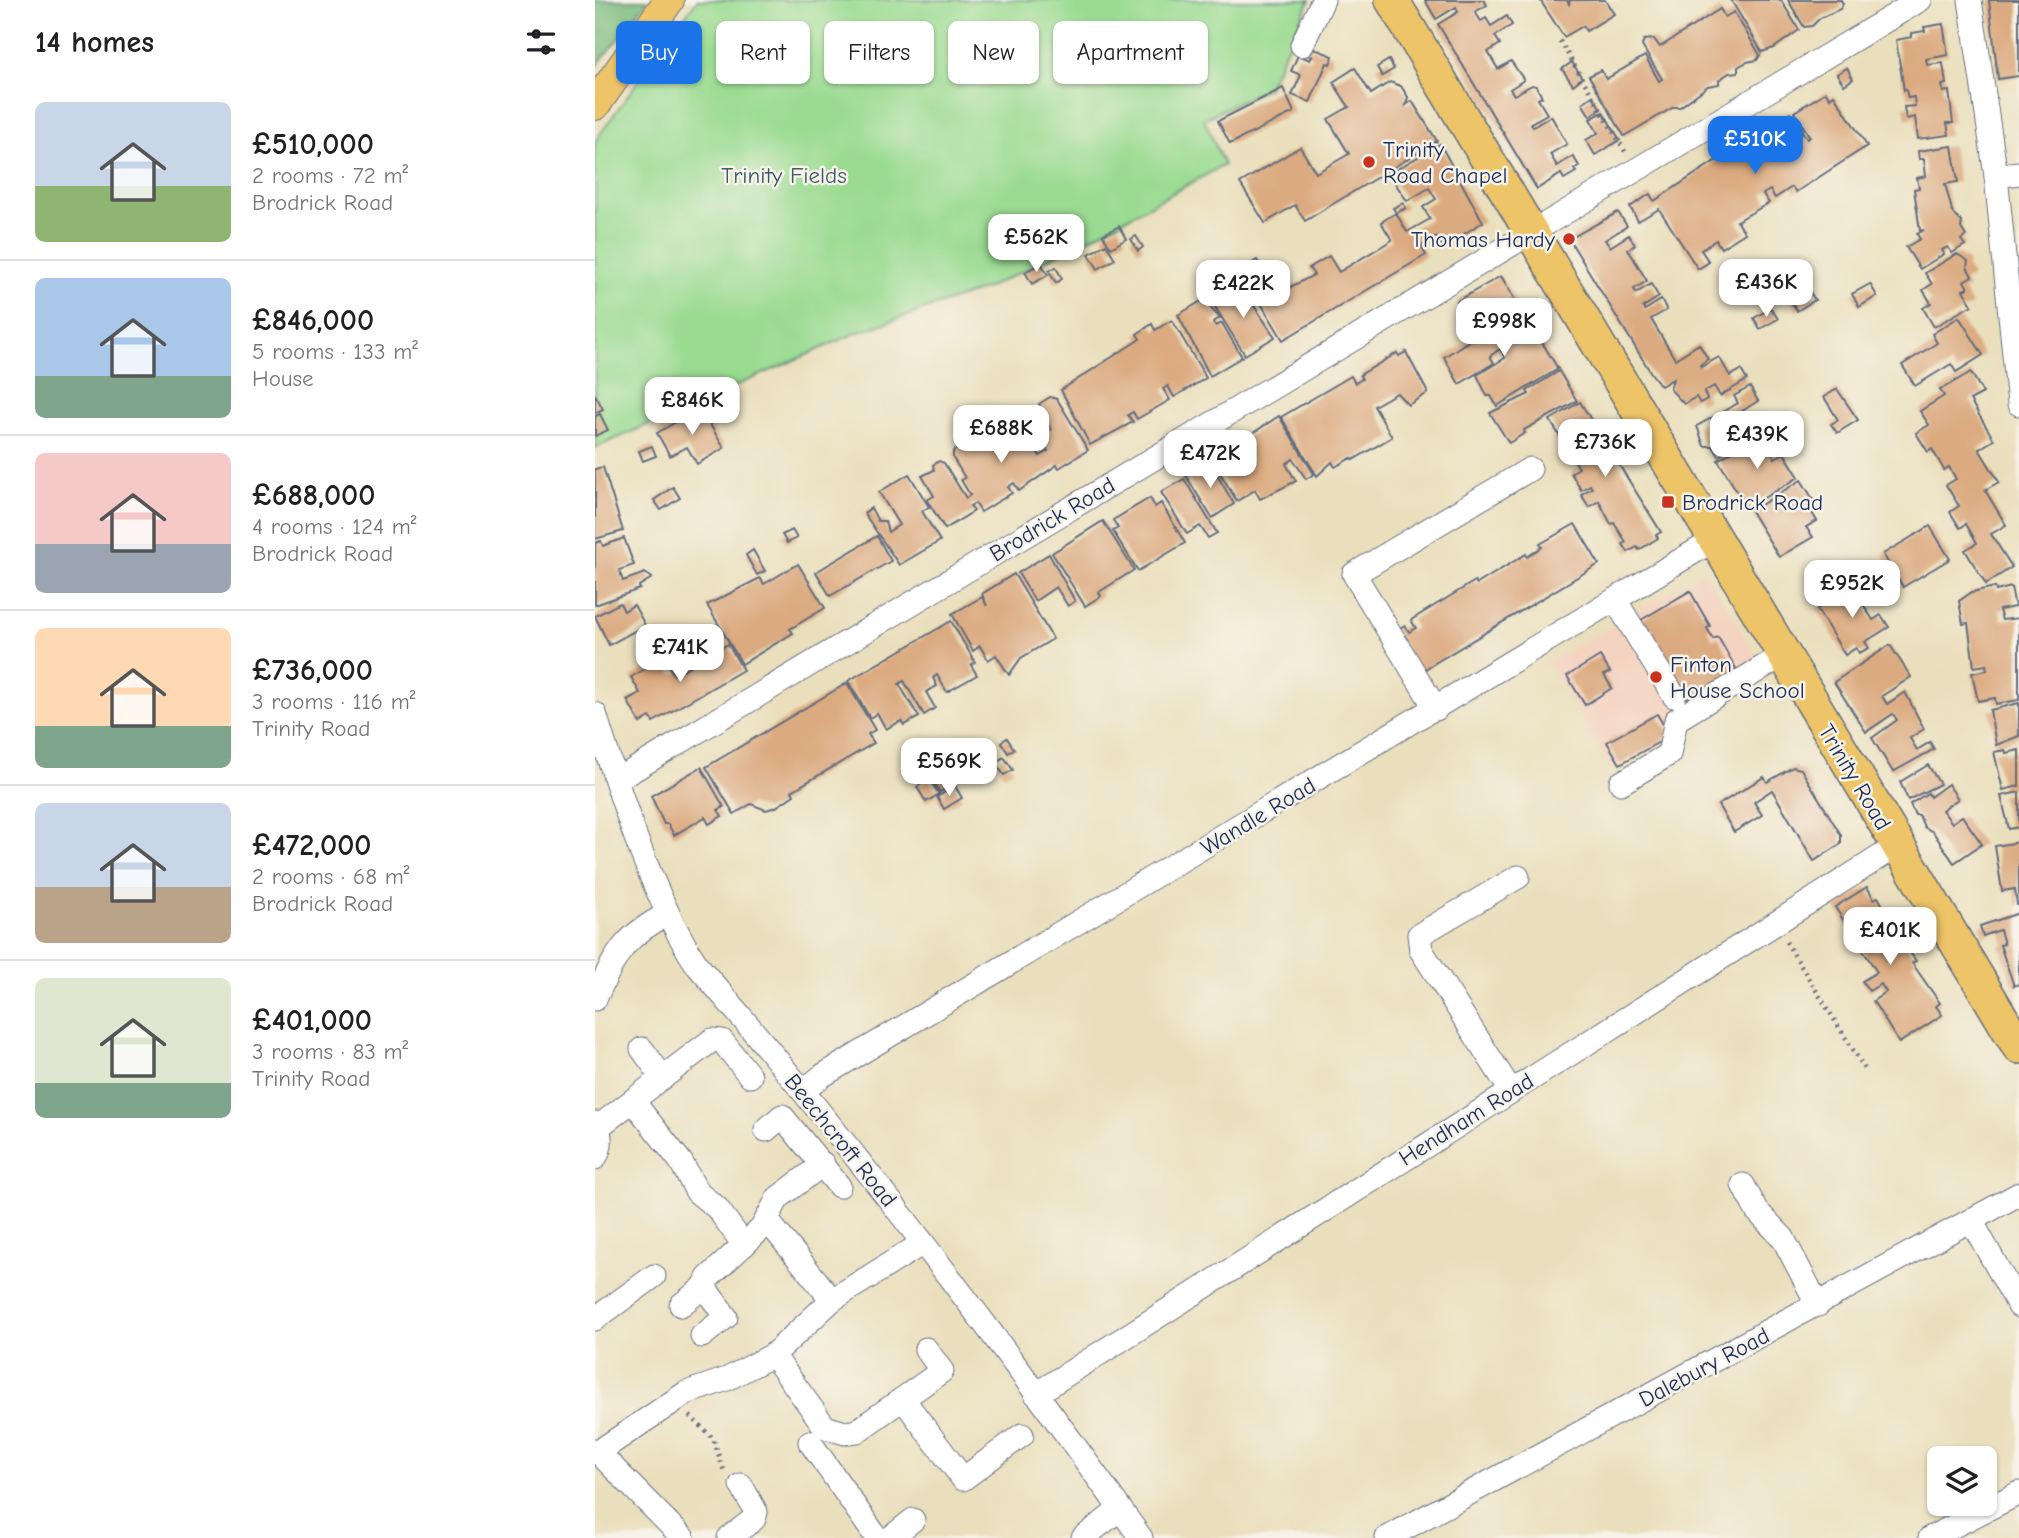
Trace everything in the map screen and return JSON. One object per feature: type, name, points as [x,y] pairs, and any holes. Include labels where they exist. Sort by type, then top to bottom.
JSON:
[{"type":"highway","name":"Trinity Road","points":[[1392,0],[2019,1047]]},
{"type":"main road","points":[[595,105],[669,0]]},
{"type":"street","points":[[1302,44],[1323,0]]},
{"type":"street","name":"Brodrick Road","points":[[616,778],[1920,0]]},
{"type":"street","points":[[1970,0],[1996,176],[2019,404]]},
{"type":"street","points":[[1996,176],[2019,173]]},
{"type":"street","points":[[1436,709],[1354,574],[1529,469]]},
{"type":"street","name":"Wandle Road","points":[[803,1091],[822,1076],[1714,540]]},
{"type":"street","points":[[1616,601],[1674,696]]},
{"type":"street","points":[[1621,783],[1669,754],[1676,720],[1783,656]]},
{"type":"street","name":"Beechcroft Road","points":[[595,715],[668,914],[697,965],[803,1091],[923,1243],[1141,1538]]},
{"type":"street","name":"Hendham Road","points":[[1036,1394],[1897,846]]},
{"type":"street","points":[[1511,1091],[1422,950],[1419,935],[1518,877]]},
{"type":"street","points":[[595,999],[619,950],[639,931],[668,914]]},
{"type":"street","points":[[595,1158],[600,1145],[596,1125],[633,1101],[712,1040],[718,1039],[750,1076]]},
{"type":"street","points":[[642,1049],[663,1078]]},
{"type":"street","points":[[633,1101],[681,1162],[697,1192],[717,1208],[737,1251]]},
{"type":"street","points":[[766,1130],[782,1116],[839,1186]]},
{"type":"street","points":[[681,1305],[704,1287],[767,1220],[778,1198],[823,1164]]},
{"type":"street","points":[[1743,1185],[1757,1211],[1783,1238],[1818,1305]]},
{"type":"street","name":"Dalebury Road","points":[[1387,1538],[1972,1222],[2019,1194]]},
{"type":"street","points":[[767,1220],[832,1300]]},
{"type":"street","points":[[1972,1222],[2019,1306]]},
{"type":"street","points":[[683,1538],[596,1451],[686,1393],[727,1379],[773,1354],[832,1300],[923,1243]]},
{"type":"street","points":[[595,1318],[654,1276]]},
{"type":"street","points":[[702,1336],[726,1317],[704,1287]]},
{"type":"street","points":[[811,1440],[857,1431],[942,1371],[926,1349]]},
{"type":"street","points":[[773,1354],[811,1440],[877,1538]]},
{"type":"street","points":[[903,1399],[963,1479],[1022,1434]]},
{"type":"street","points":[[729,1538],[754,1519],[756,1512],[741,1485]]},
{"type":"street","points":[[1930,1538],[2019,1493]]},
{"type":"street","points":[[1083,1538],[1120,1508]]},
{"type":"street","points":[[890,1538],[913,1520]]},
{"type":"path","points":[[1560,41],[1635,169]]},
{"type":"path","points":[[1773,924],[1865,1069]]},
{"type":"path","points":[[657,1410],[664,1417],[692,1416],[696,1419],[713,1438],[720,1468],[731,1483],[741,1485]]},
{"type":"shaded area","name":"Finton House School","points":[[1702,573],[1708,576],[1766,671],[1672,736],[1612,771],[1548,663]]},
{"type":"green space","points":[[595,0],[648,0],[632,21],[616,21],[616,41],[595,68]]},
{"type":"green space","name":"Trinity Fields","points":[[697,0],[1310,0],[1268,87],[1204,119],[1224,165],[1079,244],[987,288],[856,333],[595,448],[595,141],[636,84],[702,84],[702,21],[682,21]]},
{"type":"building","points":[[1425,0],[1484,0],[1487,5],[1475,12],[1481,21],[1486,18],[1491,26],[1507,16],[1512,25],[1495,36],[1500,44],[1488,52],[1498,69],[1511,61],[1524,80],[1510,89],[1514,95],[1532,85],[1536,86],[1542,97],[1538,99],[1547,114],[1531,123],[1533,127],[1551,116],[1567,144],[1550,154],[1557,166],[1573,156],[1579,166],[1574,169],[1576,172],[1564,179],[1561,174],[1537,189],[1438,24],[1458,12],[1456,7],[1436,19]]},
{"type":"building","points":[[1540,0],[1567,0],[1569,4],[1570,0],[1605,0],[1614,14],[1586,31],[1583,26],[1564,37]]},
{"type":"building","points":[[1731,0],[1781,0],[1799,30],[1774,48],[1762,52]]},
{"type":"building","points":[[1788,0],[1841,0],[1843,4],[1840,9],[1820,18],[1812,26],[1804,27]]},
{"type":"building","points":[[1989,0],[2019,0],[2019,76],[1998,79]]},
{"type":"building","points":[[1720,9],[1725,17],[1734,12],[1760,55],[1757,60],[1738,67],[1738,72],[1729,73],[1719,80],[1719,84],[1708,86],[1680,107],[1674,107],[1624,136],[1589,76],[1601,70],[1606,79],[1645,56],[1659,81],[1662,79],[1642,46],[1644,40],[1654,39],[1660,47]]},
{"type":"building","points":[[1943,24],[1948,55],[1926,59],[1927,65],[1943,63],[1946,84],[1942,85],[1943,92],[1949,91],[1953,123],[1947,123],[1949,135],[1918,139],[1915,117],[1906,119],[1904,107],[1915,106],[1914,97],[1908,98],[1904,90],[1896,40],[1925,31],[1924,27]]},
{"type":"building","points":[[1310,47],[1333,56],[1330,64],[1327,63],[1310,102],[1292,95],[1301,75],[1291,71],[1298,55],[1310,60],[1312,56],[1307,55]]},
{"type":"building","points":[[1389,60],[1394,69],[1382,76],[1377,67]]},
{"type":"building","points":[[1572,62],[1582,78],[1573,85],[1562,69]]},
{"type":"building","points":[[1355,68],[1371,94],[1390,82],[1401,86],[1408,97],[1406,105],[1412,101],[1437,141],[1305,221],[1295,205],[1265,223],[1240,183],[1300,147],[1316,173],[1349,154],[1328,119],[1349,107],[1333,82]]},
{"type":"building","points":[[1847,68],[1853,79],[1844,85],[1837,74]]},
{"type":"building","points":[[1283,88],[1294,112],[1230,144],[1218,121]]},
{"type":"building","points":[[1826,92],[1830,98],[1834,95],[1867,146],[1796,192],[1792,187],[1775,198],[1770,190],[1763,194],[1769,203],[1737,221],[1745,233],[1721,248],[1716,240],[1701,250],[1709,262],[1698,269],[1659,209],[1638,221],[1630,207],[1650,194],[1654,201],[1758,133],[1765,144],[1760,132],[1790,113],[1807,139],[1810,137],[1794,112]]},
{"type":"building","points":[[1593,96],[1601,109],[1590,116],[1582,103]]},
{"type":"building","points":[[1603,112],[1620,140],[1595,155],[1586,140],[1598,133],[1590,119]]},
{"type":"building","points":[[1440,144],[1483,222],[1443,247],[1436,237],[1421,246],[1426,255],[1283,340],[1241,270],[1257,260],[1277,294],[1314,275],[1309,268],[1329,256],[1339,272],[1392,240],[1381,222],[1396,213],[1407,232],[1430,219],[1423,207],[1436,199],[1429,188],[1407,201],[1389,174]]},
{"type":"building","points":[[1952,146],[1958,182],[1945,184],[1953,214],[1962,222],[1961,228],[1966,236],[1961,240],[1965,245],[1952,253],[1948,247],[1942,250],[1944,254],[1920,269],[1906,247],[1920,239],[1917,234],[1924,230],[1920,231],[1914,189],[1919,188],[1917,178],[1926,176],[1924,159],[1919,159],[1918,151]]},
{"type":"building","points":[[1403,203],[1406,208],[1396,213],[1393,208]]},
{"type":"building","points":[[1618,212],[1627,226],[1605,240],[1610,247],[1629,235],[1635,245],[1628,249],[1647,281],[1634,289],[1636,293],[1651,284],[1659,297],[1643,307],[1645,310],[1661,300],[1667,310],[1651,319],[1675,359],[1699,344],[1708,359],[1701,367],[1719,357],[1730,376],[1741,370],[1747,380],[1720,396],[1714,386],[1704,392],[1707,399],[1700,403],[1696,397],[1684,404],[1670,389],[1673,379],[1661,386],[1651,373],[1569,239]]},
{"type":"building","points":[[1119,226],[1126,239],[1111,248],[1103,235]]},
{"type":"building","points":[[1136,236],[1143,247],[1138,251],[1131,239]]},
{"type":"building","points":[[1106,244],[1115,259],[1098,269],[1089,254]]},
{"type":"building","points":[[1957,254],[1968,261],[1967,267],[1972,276],[1964,281],[1968,288],[1963,290],[1972,305],[1934,327],[1923,308],[1931,303],[1923,290],[1932,284],[1925,273]]},
{"type":"building","points":[[1041,263],[1048,275],[1032,284],[1025,272]]},
{"type":"building","points":[[1056,267],[1062,279],[1056,283],[1049,271]]},
{"type":"building","points":[[1501,276],[1519,307],[1487,326],[1479,311],[1467,318],[1457,301]]},
{"type":"building","points":[[1870,284],[1877,296],[1859,307],[1852,294]]},
{"type":"building","points":[[1240,285],[1275,337],[1245,355],[1212,302]]},
{"type":"building","points":[[1806,286],[1815,300],[1797,311],[1788,297]]},
{"type":"building","points":[[1203,300],[1220,318],[1213,322],[1216,326],[1222,323],[1242,357],[1210,376],[1178,315]]},
{"type":"building","points":[[1521,307],[1558,369],[1497,406],[1491,396],[1487,396],[1477,375],[1505,358],[1500,349],[1490,356],[1494,363],[1459,384],[1444,357]]},
{"type":"building","points":[[1771,308],[1778,319],[1760,329],[1754,318]]},
{"type":"building","points":[[1959,317],[1983,355],[1956,372],[1951,364],[1915,386],[1902,365],[1937,343],[1932,334]]},
{"type":"building","points":[[1172,320],[1206,378],[1174,397],[1168,386],[1163,389],[1170,400],[1137,419],[1133,412],[1128,415],[1133,422],[1090,445],[1061,390],[1140,339],[1137,334],[1152,324],[1155,330]]},
{"type":"building","points":[[1406,352],[1428,393],[1408,405],[1397,393],[1374,406],[1392,437],[1353,460],[1351,458],[1335,467],[1332,462],[1317,476],[1281,417],[1351,376],[1355,383],[1362,379],[1360,375],[1397,353],[1399,356]]},
{"type":"building","points":[[1559,371],[1577,401],[1524,430],[1525,433],[1509,443],[1490,413],[1529,394],[1527,391]]},
{"type":"building","points":[[1971,372],[1983,393],[1970,400],[1994,440],[1979,449],[1999,482],[1985,490],[2006,525],[1991,534],[2012,567],[1986,584],[1965,550],[1977,543],[1966,524],[1960,528],[1950,512],[1959,506],[1946,485],[1956,479],[1949,467],[1944,470],[1932,449],[1928,452],[1916,433],[1929,425],[1920,411],[1944,396],[1940,390]]},
{"type":"building","points":[[1750,387],[1758,401],[1739,413],[1753,436],[1719,456],[1713,446],[1704,446],[1697,426],[1738,403],[1734,396]]},
{"type":"building","points":[[1837,389],[1858,420],[1837,433],[1831,424],[1838,420],[1824,397]]},
{"type":"building","points":[[595,394],[603,409],[595,413]]},
{"type":"building","points":[[1050,397],[1057,399],[1088,450],[1059,468],[1057,465],[1019,491],[1014,483],[1008,487],[1012,493],[981,512],[975,503],[970,506],[974,511],[945,529],[927,500],[934,496],[922,476],[934,470],[933,465],[939,461],[944,463],[966,498],[970,495],[961,480],[965,478],[953,458],[953,451],[963,446],[969,448],[967,444],[982,435],[999,459],[982,430],[1004,417],[1010,435],[1024,427],[1040,456],[1048,451],[1040,437],[1051,430],[1039,404]]},
{"type":"building","points":[[1580,402],[1661,532],[1656,535],[1658,538],[1639,550],[1637,547],[1628,552],[1623,544],[1626,542],[1614,523],[1611,524],[1599,501],[1589,507],[1581,494],[1592,488],[1590,485],[1581,490],[1571,473],[1579,468],[1550,420]]},
{"type":"building","points":[[700,408],[724,448],[697,464],[687,447],[670,456],[657,433]]},
{"type":"building","points":[[600,414],[608,430],[595,436],[595,416]]},
{"type":"building","points":[[1279,416],[1314,474],[1306,479],[1293,459],[1286,464],[1296,481],[1260,499],[1255,490],[1237,501],[1212,460]]},
{"type":"building","points":[[1761,434],[1775,458],[1784,453],[1799,477],[1747,508],[1718,460]]},
{"type":"building","points":[[652,446],[656,456],[643,461],[639,451]]},
{"type":"building","points":[[1209,461],[1234,504],[1212,518],[1186,476]]},
{"type":"building","points":[[603,467],[623,531],[595,539],[595,469]]},
{"type":"building","points":[[909,474],[929,507],[922,511],[940,541],[899,565],[864,513],[871,508],[878,521],[885,521],[888,532],[899,525],[879,492]]},
{"type":"building","points":[[1184,479],[1217,533],[1208,538],[1200,526],[1187,534],[1161,492]]},
{"type":"building","points":[[1801,480],[1816,504],[1809,508],[1817,521],[1806,527],[1813,537],[1779,557],[1751,511]]},
{"type":"building","points":[[673,487],[680,498],[661,510],[654,500]]},
{"type":"building","points":[[1150,498],[1155,507],[1161,503],[1185,543],[1138,571],[1113,531],[1118,528],[1113,520]]},
{"type":"building","points":[[1103,521],[1134,570],[1099,592],[1101,596],[1085,606],[1052,553]]},
{"type":"building","points":[[1575,524],[1599,564],[1420,672],[1395,631],[1405,625],[1409,632],[1416,628],[1411,620],[1475,581],[1477,584],[1526,554],[1527,557],[1542,547],[1540,544]]},
{"type":"building","points":[[1930,526],[1950,559],[1903,587],[1883,554]]},
{"type":"building","points":[[792,530],[797,538],[787,543],[782,535]]},
{"type":"building","points":[[877,536],[891,561],[830,596],[816,572]]},
{"type":"building","points":[[624,538],[634,565],[619,570],[623,581],[645,573],[652,578],[639,586],[640,589],[595,605],[595,543],[601,541],[603,546]]},
{"type":"building","points":[[753,550],[765,571],[757,575],[746,555]]},
{"type":"building","points":[[1049,554],[1075,601],[1068,606],[1056,587],[1035,601],[1018,573]]},
{"type":"building","points":[[798,564],[825,608],[790,629],[793,633],[742,664],[707,605],[760,578],[764,584]]},
{"type":"building","points":[[1014,574],[1053,639],[1021,658],[1009,675],[996,655],[988,660],[980,646],[973,651],[952,614],[982,597],[987,606],[982,594]]},
{"type":"building","points":[[1864,581],[1872,594],[1861,601],[1873,620],[1881,615],[1889,627],[1865,642],[1869,648],[1859,653],[1856,648],[1845,655],[1817,609]]},
{"type":"building","points":[[1995,587],[1996,591],[2011,587],[2015,607],[1999,610],[2002,620],[2019,618],[2019,700],[1996,704],[1995,698],[1978,701],[1972,673],[1987,670],[1986,665],[1974,667],[1968,623],[1963,624],[1959,601],[1972,592]]},
{"type":"building","points":[[1690,591],[1710,626],[1707,628],[1713,639],[1718,637],[1739,674],[1690,702],[1641,620]]},
{"type":"building","points":[[620,603],[624,611],[634,605],[645,625],[609,645],[595,616]]},
{"type":"building","points":[[951,621],[975,662],[971,665],[977,675],[947,692],[937,675],[933,678],[937,686],[926,692],[935,708],[924,715],[904,681],[899,684],[919,717],[904,725],[901,721],[886,729],[877,713],[870,718],[848,681]]},
{"type":"building","points":[[728,644],[743,670],[653,722],[650,717],[640,723],[627,700],[640,693],[631,677],[664,658],[674,675]]},
{"type":"building","points":[[1890,645],[1911,677],[1882,696],[1887,704],[1905,692],[1924,729],[1910,738],[1917,750],[1930,742],[1934,749],[1893,772],[1872,738],[1897,720],[1893,714],[1866,732],[1834,682]]},
{"type":"building","points":[[1600,656],[1610,672],[1604,675],[1612,688],[1585,705],[1567,676]]},
{"type":"building","points":[[847,683],[875,730],[868,734],[874,743],[792,791],[794,795],[776,807],[766,810],[751,804],[734,814],[706,767]]},
{"type":"building","points":[[2019,703],[2019,736],[1996,745],[1990,710]]},
{"type":"building","points":[[1657,714],[1670,736],[1620,764],[1607,742]]},
{"type":"building","points":[[1007,738],[1014,749],[1008,753],[1001,742]]},
{"type":"building","points":[[2005,750],[2006,753],[2019,750],[2019,786],[2003,790],[1994,752]]},
{"type":"building","points":[[1004,757],[1013,770],[1004,775],[995,763]]},
{"type":"building","points":[[1928,765],[1940,784],[1908,800],[1900,782]]},
{"type":"building","points":[[701,767],[724,807],[718,810],[722,816],[709,824],[705,817],[674,835],[668,824],[664,824],[651,796]]},
{"type":"building","points":[[1793,767],[1801,769],[1841,835],[1841,844],[1814,861],[1772,790],[1754,802],[1762,815],[1734,832],[1718,805],[1764,777],[1767,782]]},
{"type":"building","points":[[949,771],[956,782],[940,792],[933,781]]},
{"type":"building","points":[[929,779],[939,794],[926,802],[917,787]]},
{"type":"building","points":[[1948,784],[1958,799],[1942,810],[1952,823],[1962,816],[1982,844],[1954,863],[1933,832],[1924,827],[1919,815],[1915,815],[1910,804],[1928,793],[1930,797]]},
{"type":"building","points":[[955,786],[962,798],[944,809],[937,797]]},
{"type":"building","points":[[2019,792],[2019,827],[2009,829],[2001,796]]},
{"type":"building","points":[[2019,842],[2017,905],[2015,889],[2002,891],[1995,846]]},
{"type":"building","points":[[1867,887],[1874,899],[1878,897],[1889,916],[1886,918],[1916,961],[1912,963],[1940,1003],[1936,1006],[1942,1015],[1899,1043],[1873,1001],[1886,992],[1881,984],[1869,991],[1862,981],[1877,972],[1835,907]]},
{"type":"building","points":[[2019,913],[2019,984],[2014,986],[2000,945],[2004,944],[2000,930],[1983,936],[1980,926]]},
{"type":"place","name":"Trinity Road Chapel","points":[[1369,162]]},
{"type":"place","name":"Thomas Hardy","points":[[1569,239]]},
{"type":"place","name":"Brodrick Road","points":[[1668,502]]},
{"type":"place","name":"Finton House School","points":[[1656,677]]}]
